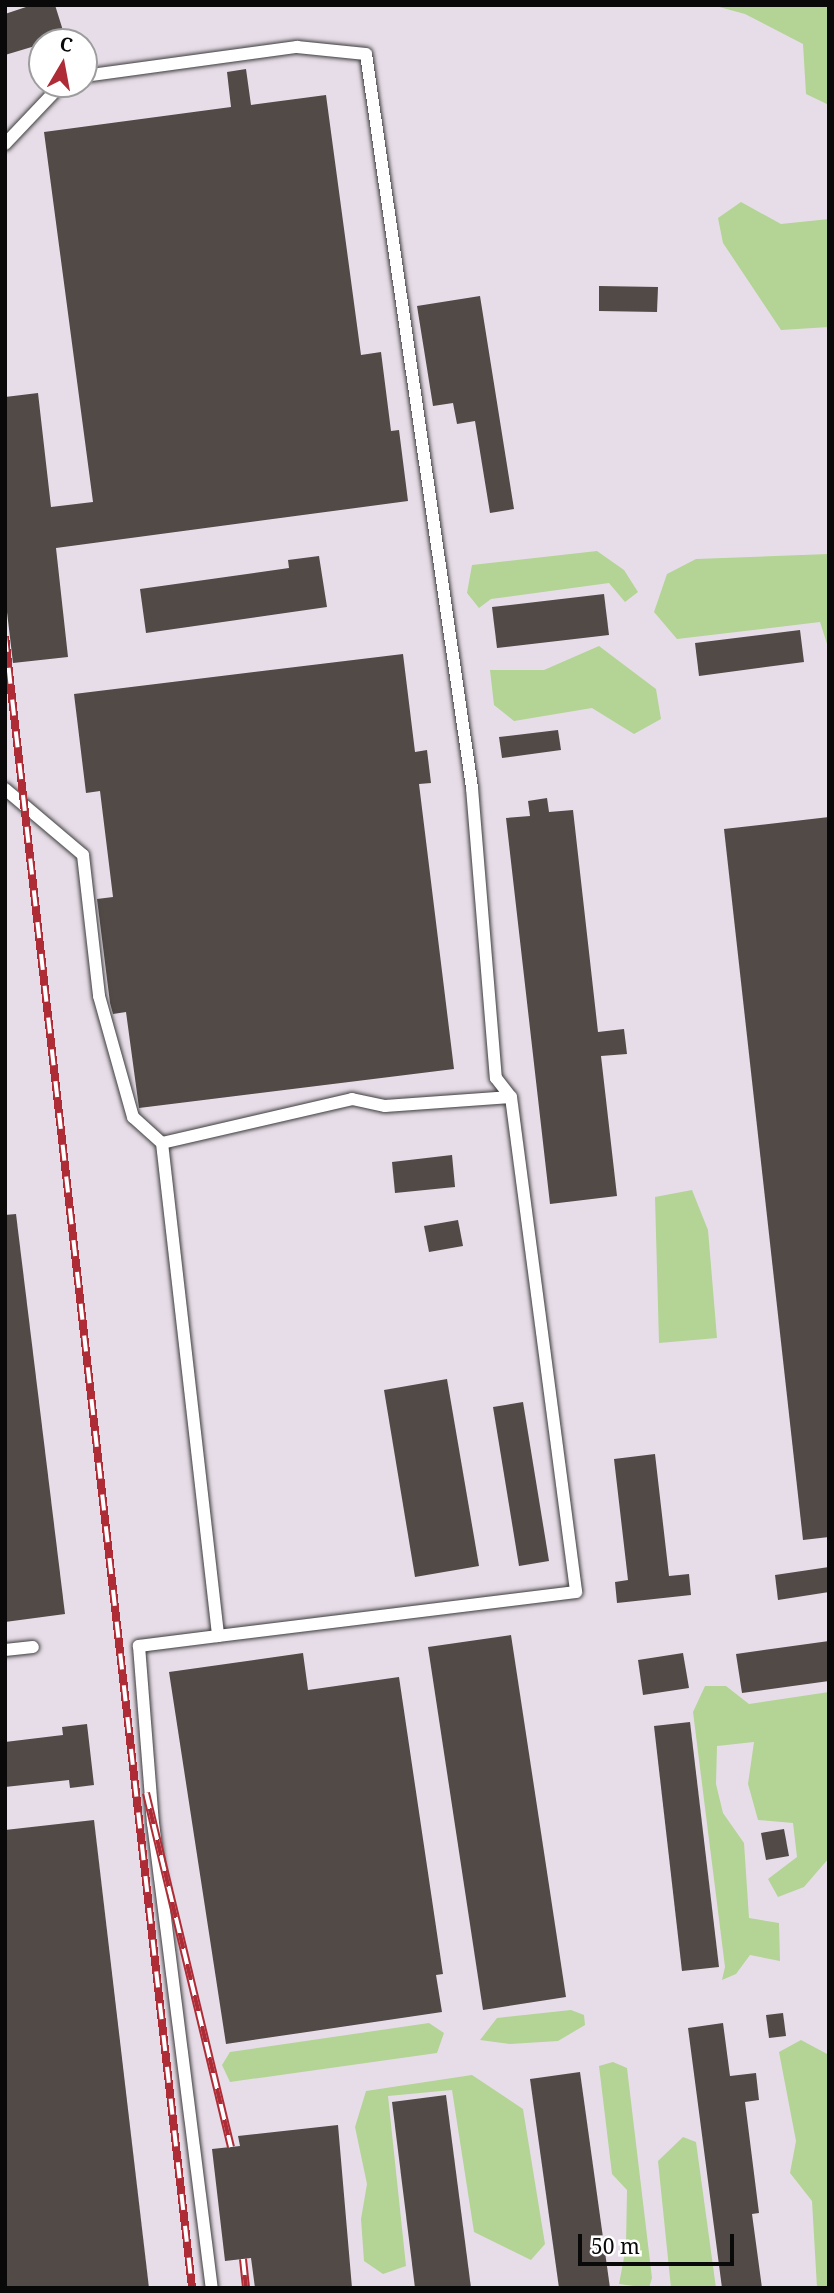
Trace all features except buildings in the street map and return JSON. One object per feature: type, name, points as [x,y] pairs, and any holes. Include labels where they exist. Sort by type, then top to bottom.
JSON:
[{"type":"lane","points":[[98,74],[297,47],[366,54],[472,788],[496,1078],[511,1097],[576,1592],[139,1646],[153,1823],[212,2288]]},
{"type":"lane","points":[[5,144],[49,98]]},
{"type":"lane","points":[[5,789],[83,855],[99,996],[133,1117],[162,1143],[218,1636]]},
{"type":"lane","points":[[162,1143],[352,1099],[385,1106],[511,1097]]},
{"type":"lane","points":[[5,1650],[33,1647]]},
{"type":"shaded area","points":[[5,5],[829,5],[829,2288],[5,2288]]},
{"type":"green space","points":[[712,5],[829,5],[829,105],[806,94],[803,44],[745,14]]},
{"type":"green space","points":[[741,202],[781,224],[829,219],[829,327],[781,330],[723,243],[718,218]]},
{"type":"green space","points":[[597,551],[624,570],[638,592],[625,602],[609,583],[491,599],[479,608],[467,593],[472,565]]},
{"type":"green space","points":[[829,554],[829,650],[820,622],[677,639],[654,612],[667,574],[696,559]]},
{"type":"green space","points":[[599,646],[656,689],[661,719],[634,734],[592,708],[514,721],[494,705],[490,670],[544,670]]},
{"type":"green space","points":[[692,1190],[708,1230],[717,1338],[659,1343],[655,1197]]},
{"type":"green space","points":[[705,1686],[726,1686],[749,1704],[829,1692],[829,1858],[804,1887],[778,1897],[768,1879],[797,1857],[793,1823],[758,1820],[748,1784],[754,1742],[717,1746],[716,1784],[723,1813],[744,1843],[749,1918],[779,1923],[780,1961],[750,1955],[736,1974],[722,1980],[725,1967],[693,1712]]},
{"type":"green space","points":[[571,2010],[584,2015],[585,2025],[558,2041],[510,2044],[480,2040],[497,2018]]},
{"type":"green space","points":[[429,2023],[444,2033],[437,2053],[230,2082],[222,2065],[230,2052]]},
{"type":"green space","points":[[801,2040],[829,2055],[829,2288],[817,2288],[812,2201],[790,2173],[796,2141],[779,2052]]},
{"type":"green space","points":[[613,2062],[627,2068],[652,2278],[649,2288],[619,2284],[626,2247],[627,2190],[612,2174],[599,2066]]},
{"type":"green space","points":[[472,2075],[523,2109],[545,2244],[531,2260],[474,2232],[452,2090],[388,2096],[406,2266],[383,2274],[364,2261],[361,2219],[367,2184],[355,2127],[366,2091]]},
{"type":"green space","points":[[683,2137],[696,2142],[716,2288],[671,2288],[658,2161]]},
{"type":"railway","points":[[5,636],[192,2288]]},
{"type":"railway","points":[[146,1793],[231,2147]]},
{"type":"railway","points":[[243,2259],[246,2288]]}]
